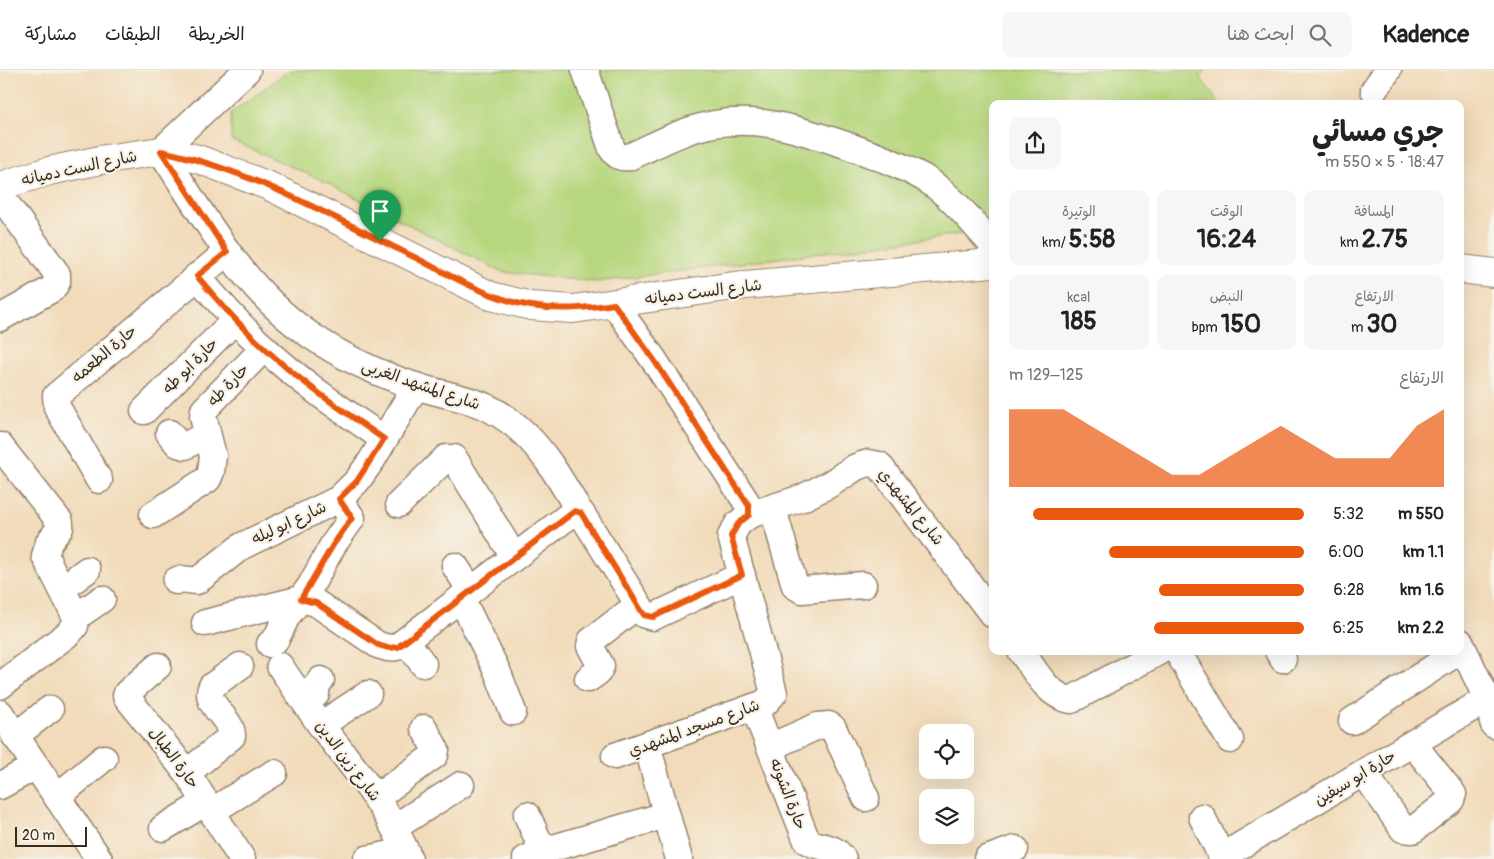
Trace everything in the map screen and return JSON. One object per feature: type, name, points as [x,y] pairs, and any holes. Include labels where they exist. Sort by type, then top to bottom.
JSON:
[{"type":"street","points":[[161,151],[247,70]]},
{"type":"street","points":[[585,70],[612,149],[622,158],[629,157],[693,129],[712,124],[752,121],[791,127],[859,150],[925,179],[953,202],[989,241]]},
{"type":"street","name":"شارع الست دميانه","points":[[0,186],[49,170],[105,158],[161,151],[198,159],[269,186],[491,296],[531,306],[573,310],[734,286],[989,263]]},
{"type":"street","name":"شارع المشهد الغربى","points":[[161,151],[227,252],[265,297],[310,335],[360,365],[416,386],[461,396],[490,408],[516,425],[538,447],[636,606],[645,636]]},
{"type":"street","points":[[0,195],[57,274],[57,282],[52,289],[0,318]]},
{"type":"street","name":"حارة الطعمه","points":[[99,480],[55,401],[56,396],[227,252]]},
{"type":"street","points":[[1464,269],[1494,273]]},
{"type":"street","points":[[197,276],[235,320],[264,348],[342,410],[384,439]]},
{"type":"street","points":[[614,304],[654,360],[749,506],[761,512],[795,586],[802,590],[863,585]]},
{"type":"street","name":"حارة ابو طه","points":[[144,411],[235,320]]},
{"type":"street","name":"حارة طه","points":[[153,515],[208,479],[214,464],[202,416],[204,410],[264,348]]},
{"type":"street","name":"شارع ابو ليله","points":[[176,581],[180,579],[198,581],[242,546],[339,499],[357,481],[416,386]]},
{"type":"street","points":[[169,433],[178,444],[185,446],[207,434]]},
{"type":"street","points":[[0,446],[60,522],[60,528],[49,542],[44,556],[76,617],[75,626],[69,633],[2,680]]},
{"type":"street","points":[[399,504],[446,458],[454,458],[514,557]]},
{"type":"street","name":"شارع المشهدي","points":[[761,512],[830,484],[856,467],[868,463],[879,465],[989,610]]},
{"type":"street","points":[[301,599],[333,545],[352,518],[339,499]]},
{"type":"street","points":[[205,622],[301,599],[316,603],[378,645],[388,648],[398,647],[572,512],[579,511]]},
{"type":"street","name":"شارع مسجد المشهدي","points":[[615,756],[754,707],[771,699],[774,693],[731,536],[738,524],[761,512]]},
{"type":"street","points":[[455,566],[513,712]]},
{"type":"street","points":[[62,589],[86,570]]},
{"type":"street","points":[[588,679],[598,672],[602,666],[590,646],[591,641],[636,606],[644,615],[653,617],[742,575]]},
{"type":"street","points":[[76,617],[102,599]]},
{"type":"street","name":"شارع زين الدين","points":[[301,599],[286,616],[275,655],[321,725],[377,797],[395,827],[407,855]]},
{"type":"street","points":[[406,641],[423,664]]},
{"type":"street","points":[[1464,654],[1487,699],[1494,725]]},
{"type":"street","points":[[1024,655],[1050,690],[1060,698],[1071,700],[1153,655]]},
{"type":"street","points":[[1179,655],[1230,740]]},
{"type":"street","points":[[1352,721],[1451,655]]},
{"type":"street","name":"حارة الطبال","points":[[158,666],[127,693],[126,696],[187,774],[242,859]]},
{"type":"street","points":[[187,774],[232,736],[230,728],[210,699],[210,690],[240,666]]},
{"type":"street","points":[[306,703],[316,694],[316,686],[321,680]]},
{"type":"street","points":[[321,725],[368,694]]},
{"type":"street","name":"حارة ابو سيفين","points":[[1223,859],[1228,852],[1487,699]]},
{"type":"street","name":"حارة الشونه","points":[[754,707],[807,841],[814,845],[830,847],[838,851],[843,859]]},
{"type":"street","points":[[15,736],[50,709]]},
{"type":"street","points":[[0,714],[100,859]]},
{"type":"street","points":[[770,747],[823,724],[829,725],[833,728],[866,798]]},
{"type":"street","points":[[377,797],[435,755],[436,750],[424,728]]},
{"type":"street","points":[[1364,773],[1403,829],[1413,830],[1451,800],[1453,794],[1413,744]]},
{"type":"street","points":[[647,745],[679,859]]},
{"type":"street","points":[[57,797],[104,758]]},
{"type":"street","points":[[0,786],[36,766]]},
{"type":"street","points":[[163,828],[274,774]]},
{"type":"street","points":[[395,827],[461,785]]},
{"type":"street","points":[[528,815],[534,855],[666,815]]},
{"type":"street","points":[[1202,817],[1223,859]]},
{"type":"street","points":[[987,859],[1015,849]]},
{"type":"street","points":[[367,859],[407,855]]},
{"type":"green space","points":[[290,70],[1206,70],[1199,76],[1217,100],[989,100],[989,230],[597,282],[502,272],[319,179],[231,140],[231,113]]},
{"type":"route","points":[[161,151],[198,159],[269,186],[380,241],[491,296],[531,306],[573,310],[614,304],[654,360],[749,506],[749,515],[733,529],[731,536],[742,575],[653,617],[648,617],[644,615],[581,513],[575,511],[470,589],[398,647],[388,648],[378,645],[316,603],[301,599],[310,587],[333,545],[352,518],[339,499],[357,481],[384,439],[342,410],[264,348],[235,320],[197,276],[227,252],[161,151]]}]
